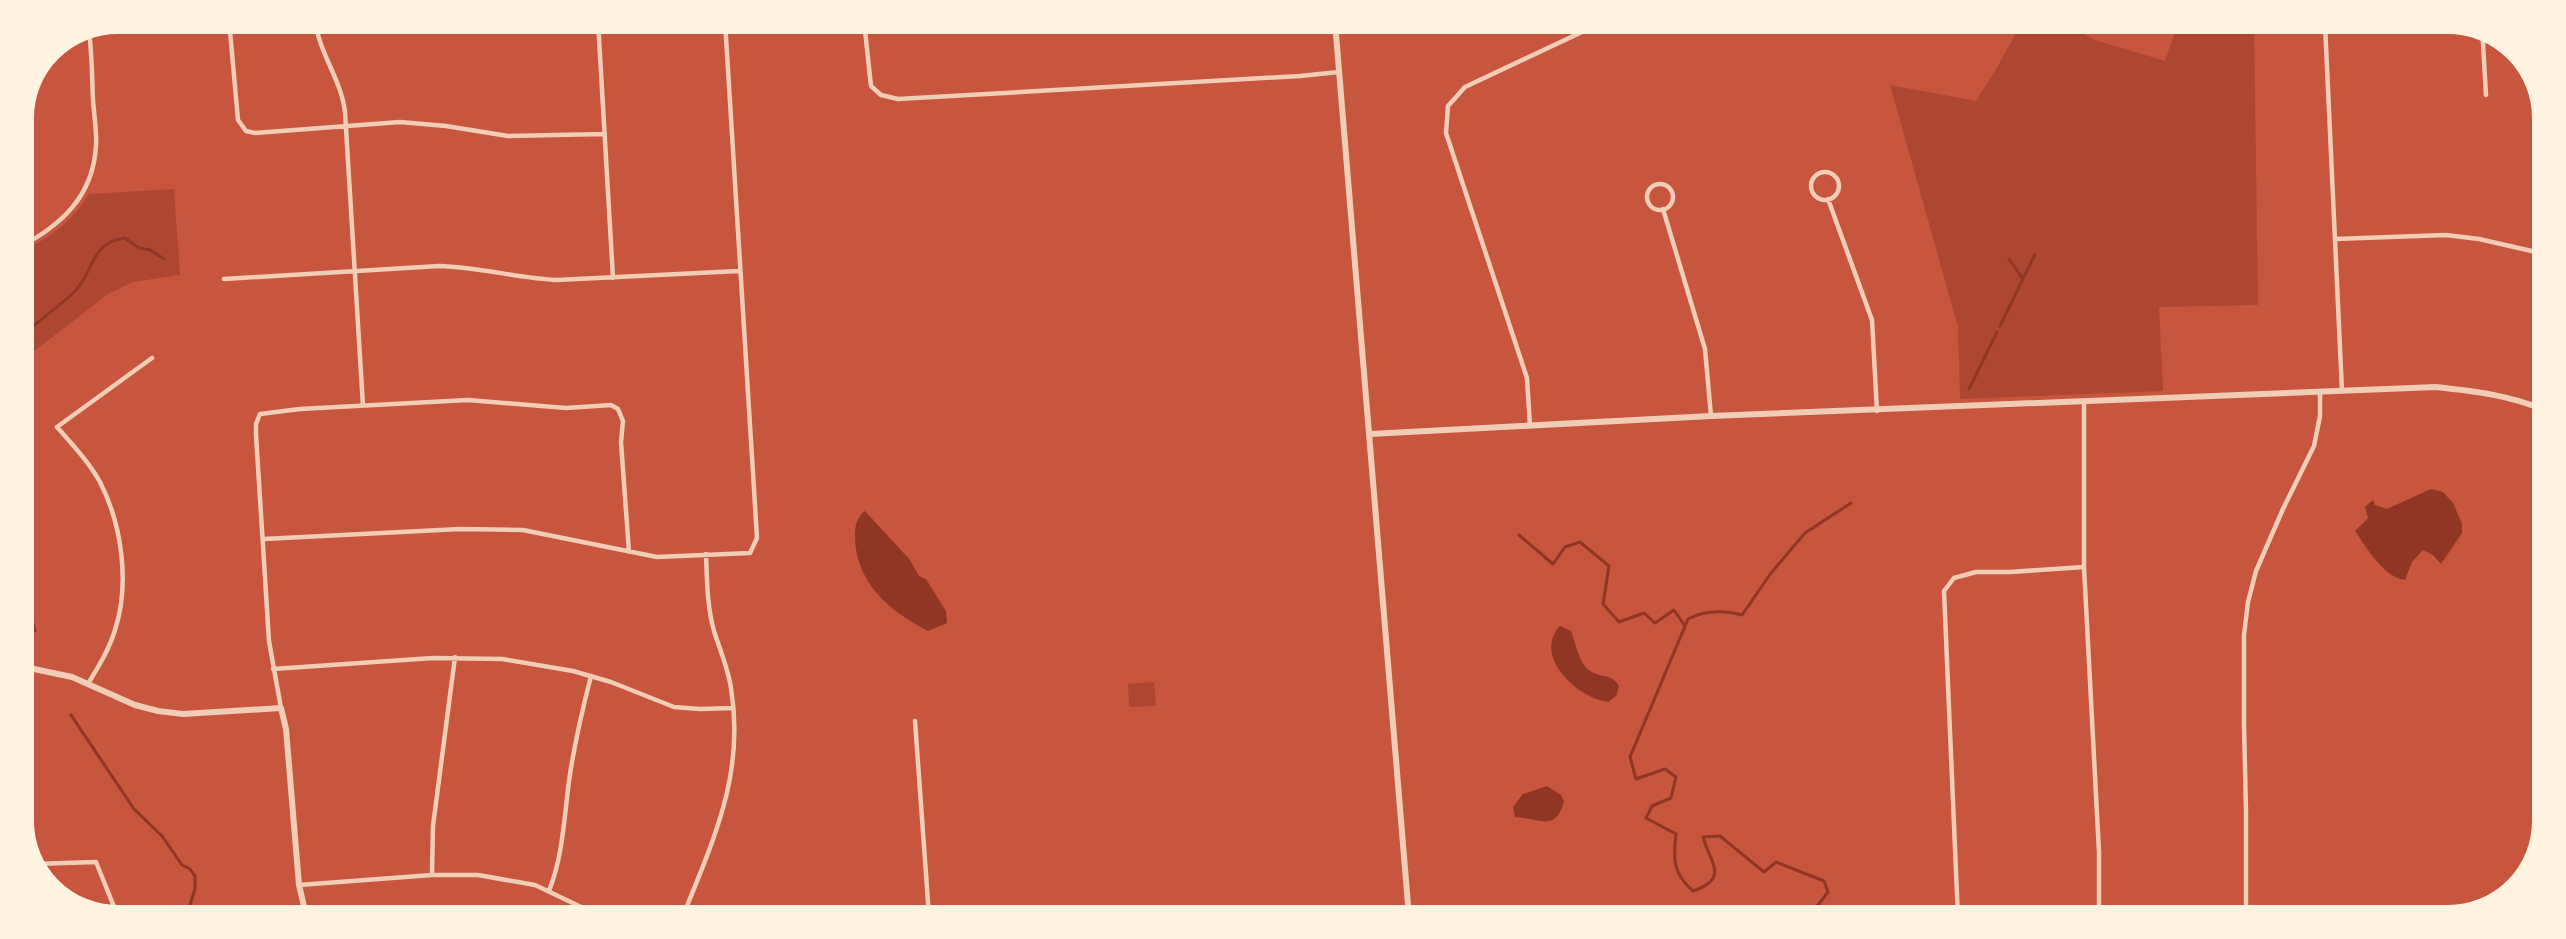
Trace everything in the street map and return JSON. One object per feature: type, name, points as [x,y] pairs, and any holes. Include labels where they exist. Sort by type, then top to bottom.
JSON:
[{"type":"street","points":[[230,30],[238,120],[246,131],[255,133],[346,124],[414,123],[508,136],[605,134]]},
{"type":"street","points":[[318,30],[323,51],[341,90],[346,124],[363,406]]},
{"type":"street","points":[[599,30],[613,278]]},
{"type":"street","points":[[264,539],[460,529],[523,530],[568,537],[657,557],[750,553],[757,538],[726,30]]},
{"type":"street","points":[[865,30],[872,86],[881,95],[898,99],[1339,72]]},
{"type":"street","points":[[1336,30],[1409,909]]},
{"type":"street","points":[[1530,426],[1527,378],[1446,133],[1448,106],[1465,87],[1586,30]]},
{"type":"street","points":[[2325,30],[2342,391]]},
{"type":"street","points":[[30,241],[65,218],[80,198],[91,172],[96,146],[89,35]]},
{"type":"street","points":[[2483,37],[2486,95]]},
{"type":"street","points":[[1823,172],[1832,174],[1838,181],[1838,190],[1828,199],[1816,197],[1811,189],[1815,177],[1823,172]]},
{"type":"street","points":[[1658,185],[1670,189],[1672,197],[1670,204],[1663,209],[1652,207],[1647,200],[1648,192],[1658,185]]},
{"type":"street","points":[[1828,199],[1872,320],[1877,411]]},
{"type":"street","points":[[1663,209],[1705,349],[1711,416]]},
{"type":"street","points":[[2335,239],[2446,235],[2479,239],[2536,252]]},
{"type":"street","points":[[224,279],[329,271],[354,272],[461,266],[537,279],[613,278],[739,271]]},
{"type":"street","points":[[88,684],[115,630],[123,558],[114,518],[99,482],[79,452],[57,427],[152,358]]},
{"type":"street","points":[[1370,434],[1711,416],[2436,387],[2482,392],[2523,401],[2536,407]]},
{"type":"street","points":[[2246,909],[2244,635],[2248,602],[2256,571],[2313,447],[2320,416],[2320,392]]},
{"type":"street","points":[[305,909],[299,885],[286,729],[269,641],[256,435],[256,424],[260,414],[282,410],[468,400],[566,408],[611,405],[618,409],[623,421],[621,442],[629,552]]},
{"type":"street","points":[[2084,402],[2084,567],[2099,909]]},
{"type":"street","points":[[685,909],[728,798],[734,755],[733,708],[729,678],[711,615],[706,554]]},
{"type":"street","points":[[1958,909],[1944,591],[1954,578],[1976,572],[2084,567]]},
{"type":"street","points":[[273,669],[301,665],[455,657],[529,663],[591,676],[674,707],[733,708]]},
{"type":"street","points":[[432,874],[434,826],[455,657]]},
{"type":"street","points":[[30,668],[72,677],[135,705],[158,711],[183,714],[281,708]]},
{"type":"street","points":[[549,891],[563,844],[576,741],[591,676]]},
{"type":"street","points":[[915,721],[928,909]]},
{"type":"street","points":[[41,864],[96,862],[115,909]]},
{"type":"street","points":[[299,885],[432,874],[478,875],[535,885],[586,909]]},
{"type":"shaded area","points":[[2018,30],[2077,30],[2095,40],[2165,61],[2176,30],[2254,30],[2258,305],[2159,307],[2163,391],[1960,399],[1958,327],[1890,85],[1976,101]]},
{"type":"shaded area","points":[[174,189],[180,275],[133,282],[108,294],[30,354],[30,248],[59,229],[89,194]]},
{"type":"shaded area","points":[[2431,489],[2443,492],[2453,503],[2462,524],[2462,533],[2441,564],[2433,555],[2423,550],[2412,562],[2405,580],[2397,578],[2376,561],[2355,531],[2368,518],[2365,507],[2373,500],[2375,505],[2387,509]]},
{"type":"shaded area","points":[[865,511],[910,560],[919,576],[926,579],[946,611],[947,623],[928,631],[901,615],[877,594],[861,568],[857,553],[855,528]]},
{"type":"shaded area","points":[[1560,626],[1571,631],[1580,658],[1586,667],[1594,673],[1613,679],[1619,686],[1616,696],[1608,702],[1583,693],[1562,674],[1551,650],[1553,638]]},
{"type":"shaded area","points":[[1154,682],[1156,706],[1129,707],[1128,684]]},
{"type":"shaded area","points":[[1547,786],[1561,795],[1564,801],[1556,817],[1546,821],[1515,817],[1513,807],[1523,794]]},
{"type":"waterway","points":[[30,328],[74,292],[105,245],[125,238],[139,248],[150,250],[164,259]]},
{"type":"waterway","points":[[2000,326],[2035,254]]},
{"type":"waterway","points":[[2009,259],[2023,279]]},
{"type":"waterway","points":[[1969,389],[1997,332]]},
{"type":"waterway","points":[[1815,909],[1828,892],[1824,881],[1776,862],[1764,872],[1720,836],[1703,837],[1713,862],[1714,875],[1711,881],[1693,891],[1681,878],[1676,866],[1676,834],[1646,818],[1652,806],[1671,798],[1676,777],[1665,769],[1636,779],[1630,757],[1688,619],[1714,612],[1742,615],[1771,573],[1805,533],[1851,503]]},
{"type":"waterway","points":[[1519,535],[1553,564],[1565,547],[1580,542],[1609,566],[1603,604],[1619,622],[1644,613],[1655,623],[1674,610],[1685,626]]},
{"type":"waterway","points":[[30,613],[35,631]]},
{"type":"waterway","points":[[71,715],[134,809],[162,836],[182,865],[190,869],[195,876],[195,889],[190,909]]}]
